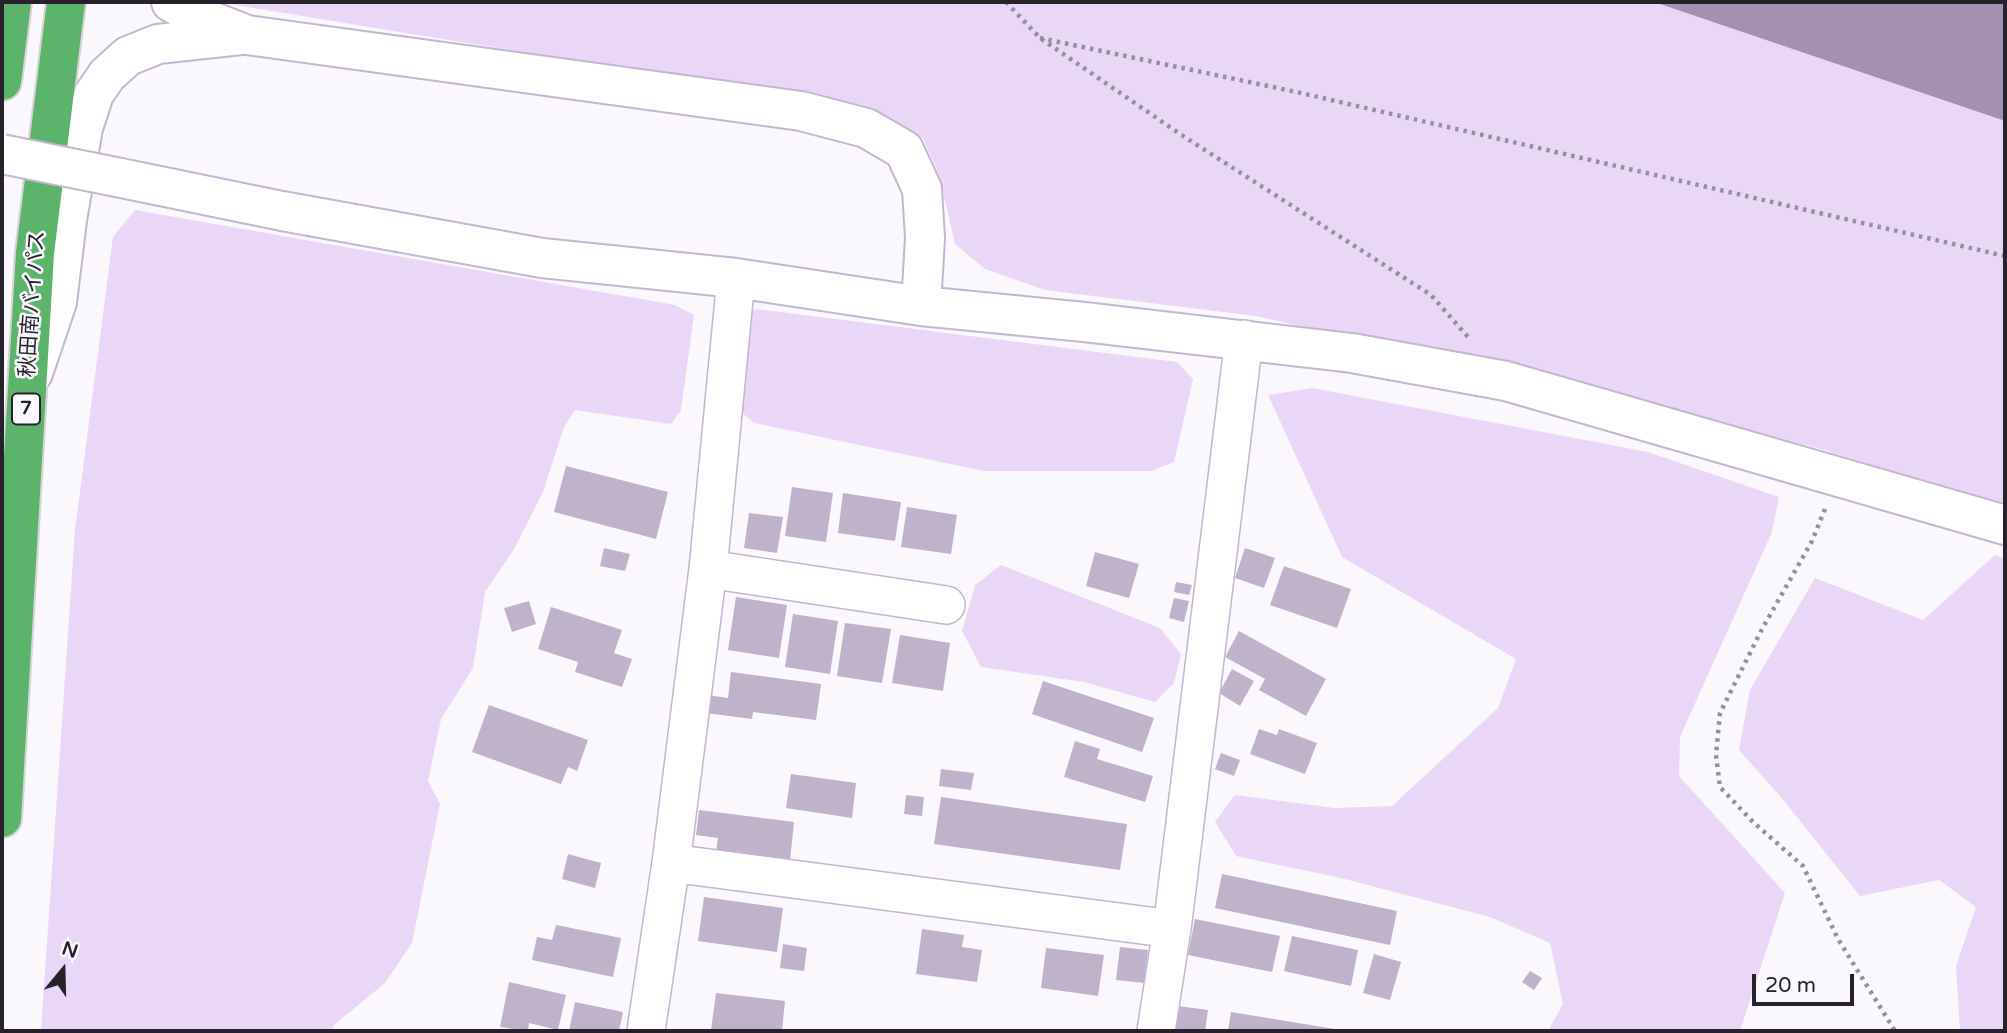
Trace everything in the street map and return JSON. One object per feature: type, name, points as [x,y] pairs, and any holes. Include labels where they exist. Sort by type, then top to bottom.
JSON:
[{"type":"highway","points":[[2,81],[12,2]]},
{"type":"highway","name":"秋田南バイパス","points":[[2,818],[35,253],[66,2]]},
{"type":"street","points":[[171,2],[191,13],[247,35]]},
{"type":"street","points":[[27,389],[57,302],[69,207],[83,128],[94,94],[107,75],[128,56],[158,44],[247,35],[801,111],[866,128],[904,150],[922,189],[925,238],[921,306]]},
{"type":"street","points":[[2,154],[282,211],[542,258],[736,278],[921,306],[1352,353],[1506,381],[2005,524]]},
{"type":"street","points":[[646,1031],[671,863],[708,569],[736,278]]},
{"type":"street","points":[[1156,1031],[1172,929],[1244,340]]},
{"type":"street","points":[[708,569],[946,605]]},
{"type":"street","points":[[671,863],[1172,929]]},
{"type":"path","points":[[1006,2],[1040,38],[1180,134],[1431,295],[1506,381]]},
{"type":"path","points":[[1040,38],[1301,93],[2005,256]]},
{"type":"path","points":[[1838,476],[1812,541],[1761,631],[1720,713],[1716,755],[1720,787],[1753,822],[1803,866],[1838,939],[1895,1031]]},
{"type":"shaded area","points":[[228,2],[1654,2],[2005,121],[2005,507],[1814,447],[1256,316],[1045,290],[985,269],[955,244],[939,175],[923,138],[863,105],[461,42]]},
{"type":"shaded area","points":[[1654,2],[2005,2],[2005,121]]},
{"type":"shaded area","points":[[135,210],[675,305],[694,315],[681,410],[671,424],[575,410],[564,427],[543,492],[514,549],[485,592],[473,668],[441,719],[428,781],[440,804],[412,943],[385,983],[334,1025],[332,1031],[41,1031],[75,530],[113,237]]},
{"type":"shaded area","points":[[756,309],[1177,362],[1193,379],[1174,462],[1151,471],[984,471],[754,423],[733,405],[737,319]]},
{"type":"shaded area","points":[[1312,388],[1648,452],[1779,497],[1772,532],[1680,737],[1679,776],[1785,893],[1740,1031],[1548,1031],[1563,1004],[1550,943],[1490,917],[1341,878],[1236,856],[1215,822],[1235,795],[1335,808],[1392,806],[1498,708],[1516,659],[1342,557],[1268,395]]},
{"type":"shaded area","points":[[1995,555],[2005,559],[2005,1031],[1960,1031],[1956,966],[1976,907],[1939,880],[1860,896],[1785,802],[1739,750],[1750,690],[1815,578],[1923,620]]},
{"type":"shaded area","points":[[1001,565],[1160,628],[1181,654],[1174,683],[1155,702],[1084,682],[981,667],[962,631],[975,585]]},
{"type":"building","points":[[566,466],[668,492],[656,539],[554,512]]},
{"type":"building","points":[[792,487],[833,493],[826,542],[785,536]]},
{"type":"building","points":[[843,493],[901,502],[895,541],[838,533]]},
{"type":"building","points":[[907,507],[957,515],[951,554],[901,547]]},
{"type":"building","points":[[749,513],[783,517],[777,553],[744,548]]},
{"type":"building","points":[[604,548],[630,554],[625,571],[600,566]]},
{"type":"building","points":[[1245,548],[1275,558],[1264,588],[1235,578]]},
{"type":"building","points":[[1095,552],[1139,564],[1129,598],[1086,586]]},
{"type":"building","points":[[1284,566],[1351,589],[1337,628],[1270,605]]},
{"type":"building","points":[[1176,582],[1192,585],[1189,595],[1174,592]]},
{"type":"building","points":[[736,597],[787,605],[779,658],[728,650]]},
{"type":"building","points":[[1174,598],[1189,601],[1184,622],[1169,618]]},
{"type":"building","points":[[529,601],[536,624],[512,632],[504,608]]},
{"type":"building","points":[[551,607],[622,630],[614,653],[632,659],[622,687],[575,672],[578,662],[538,649]]},
{"type":"building","points":[[793,614],[838,621],[830,674],[785,667]]},
{"type":"building","points":[[845,623],[891,629],[882,683],[837,676]]},
{"type":"building","points":[[1239,631],[1326,679],[1306,716],[1259,690],[1265,679],[1225,657]]},
{"type":"building","points":[[900,635],[950,643],[943,691],[892,683]]},
{"type":"building","points":[[1232,669],[1254,681],[1240,706],[1219,693]]},
{"type":"building","points":[[731,672],[821,684],[816,720],[753,712],[752,719],[698,712],[700,694],[728,698]]},
{"type":"building","points":[[1043,681],[1154,718],[1142,752],[1032,714]]},
{"type":"building","points":[[489,705],[588,740],[577,771],[568,767],[561,784],[472,752]]},
{"type":"building","points":[[1259,729],[1277,735],[1279,729],[1317,743],[1305,774],[1250,754]]},
{"type":"building","points":[[1075,741],[1100,749],[1097,759],[1153,776],[1145,802],[1064,777]]},
{"type":"building","points":[[1221,753],[1240,760],[1234,776],[1215,769]]},
{"type":"building","points":[[941,769],[974,773],[971,790],[939,786]]},
{"type":"building","points":[[791,774],[856,783],[852,818],[786,808]]},
{"type":"building","points":[[906,795],[924,797],[922,816],[904,814]]},
{"type":"building","points":[[941,797],[1127,824],[1120,870],[934,844]]},
{"type":"building","points":[[699,810],[794,822],[790,860],[716,852],[718,838],[696,835]]},
{"type":"building","points":[[568,854],[601,863],[595,888],[562,879]]},
{"type":"building","points":[[1222,874],[1397,911],[1390,945],[1215,908]]},
{"type":"building","points":[[704,897],[783,908],[777,952],[698,941]]},
{"type":"building","points":[[1195,919],[1280,936],[1272,972],[1188,955]]},
{"type":"building","points":[[556,925],[621,938],[613,977],[532,960],[537,937],[552,940]]},
{"type":"building","points":[[922,929],[964,935],[962,947],[982,950],[977,982],[916,974]]},
{"type":"building","points":[[1292,936],[1358,950],[1351,986],[1284,971]]},
{"type":"building","points":[[783,944],[807,948],[804,971],[780,968]]},
{"type":"building","points":[[1120,947],[1148,950],[1144,983],[1116,980]]},
{"type":"building","points":[[1046,948],[1104,955],[1098,996],[1041,988]]},
{"type":"building","points":[[1374,954],[1401,962],[1390,1000],[1363,993]]},
{"type":"building","points":[[1530,971],[1542,978],[1534,990],[1522,982]]},
{"type":"building","points":[[509,982],[566,995],[558,1030],[529,1023],[528,1031],[500,1027]]},
{"type":"building","points":[[716,993],[785,1001],[782,1031],[711,1030]]},
{"type":"building","points":[[575,1002],[623,1012],[619,1031],[569,1031]]},
{"type":"building","points":[[1171,1005],[1208,1010],[1205,1031],[1172,1031]]},
{"type":"building","points":[[1231,1012],[1341,1030],[1228,1031]]}]
